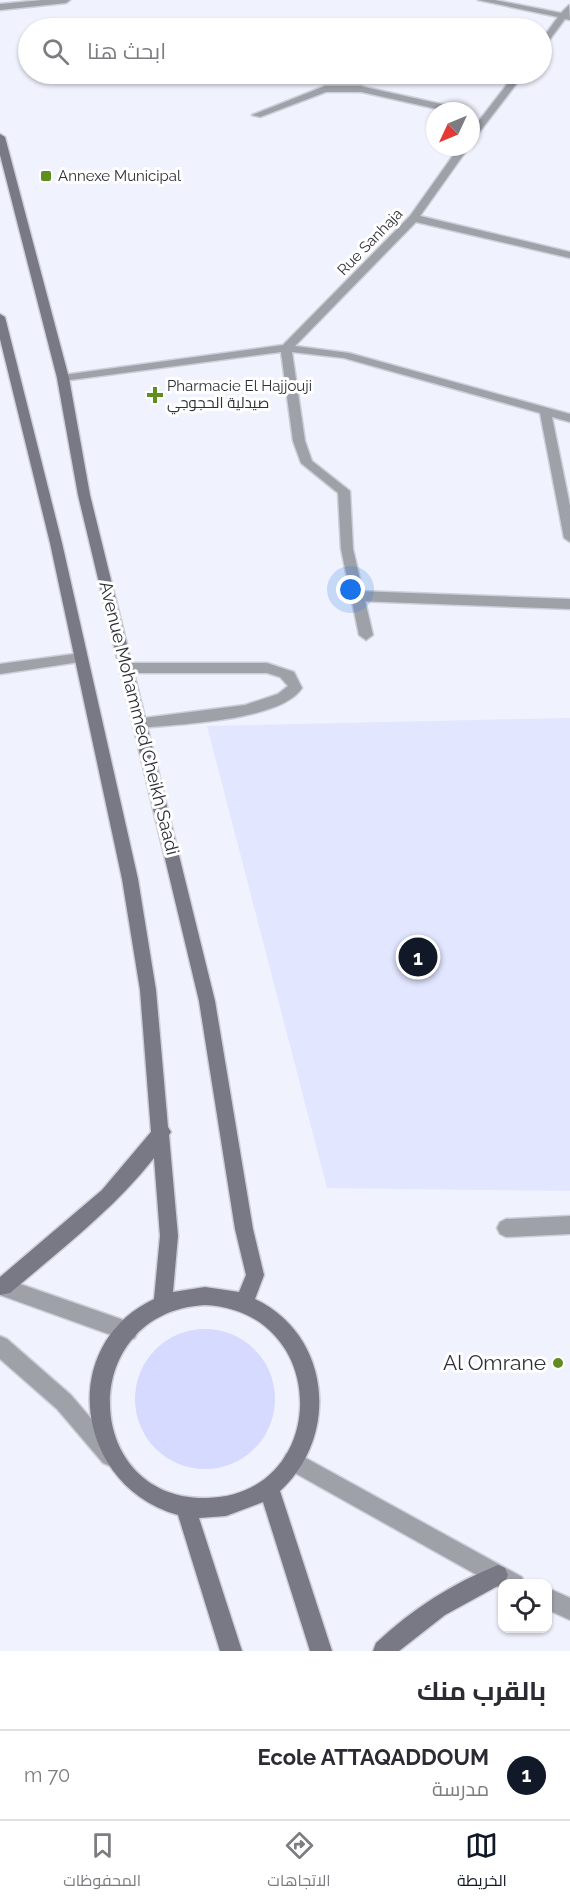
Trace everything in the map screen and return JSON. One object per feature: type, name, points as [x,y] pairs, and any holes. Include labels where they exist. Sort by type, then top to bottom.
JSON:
[{"type":"main road","name":"Avenue Mohammed Cheikh Saadi","points":[[0,137],[63,378],[84,495],[128,668],[207,1001],[244,1229],[255,1275],[245,1300]]},
{"type":"main road","points":[[0,317],[56,543],[132,891],[148,990],[162,1132],[169,1236],[163,1304]]},
{"type":"main road","points":[[2,1287],[121,1183],[144,1159],[162,1132]]},
{"type":"main road","points":[[205,1294],[245,1300],[283,1326],[307,1366],[311,1414],[293,1461],[269,1488],[230,1508],[187,1511],[147,1495],[117,1464],[101,1420],[105,1372],[141,1313],[163,1304],[205,1294]]},
{"type":"main road","points":[[269,1488],[321,1651]]},
{"type":"main road","points":[[187,1511],[231,1651]]},
{"type":"main road","points":[[384,1651],[403,1630],[451,1597],[498,1582]]},
{"type":"street","points":[[0,7],[66,0]]},
{"type":"street","points":[[482,0],[567,16]]},
{"type":"street","points":[[552,33],[567,16],[570,7]]},
{"type":"street","points":[[480,124],[511,84]]},
{"type":"street","points":[[257,115],[325,89],[360,89],[426,104]]},
{"type":"street","points":[[480,116],[485,117]]},
{"type":"street","name":"Rue Sanhaja","points":[[286,348],[414,218],[458,156]]},
{"type":"street","points":[[414,218],[570,255]]},
{"type":"street","points":[[63,378],[286,348],[345,355],[570,418]]},
{"type":"street","points":[[286,348],[299,441],[307,463],[344,491],[347,549],[366,634]]},
{"type":"street","points":[[545,411],[570,538]]},
{"type":"street","points":[[358,596],[570,604]]},
{"type":"street","points":[[0,669],[81,658]]},
{"type":"street","points":[[128,668],[267,668],[289,675],[294,683],[295,688],[285,696],[268,704],[240,712],[141,723]]},
{"type":"street","points":[[506,1228],[570,1225]]},
{"type":"street","points":[[2,1287],[128,1331]]},
{"type":"street","points":[[0,1346],[64,1402],[117,1464]]},
{"type":"street","points":[[293,1461],[506,1579]]},
{"type":"street","points":[[552,1601],[570,1610]]},
{"type":"shaded area","points":[[570,718],[570,1191],[327,1188],[207,726]]},
{"type":"shaded area","points":[[205,1329],[232,1335],[244,1341],[254,1350],[263,1360],[269,1372],[275,1399],[269,1426],[263,1438],[254,1448],[244,1457],[232,1463],[205,1469],[178,1463],[166,1457],[156,1448],[147,1438],[141,1426],[135,1399],[141,1372],[147,1360],[156,1350],[166,1341],[178,1335]]},
{"type":"place","name":"Annexe Municipal","points":[[46,176]]},
{"type":"place","name":"Pharmacie El Hajjouji صيدلية الحجوجي","points":[[155,395]]},
{"type":"place","name":"Ecole ATTAQADDOUM","points":[[418,957]]},
{"type":"place","name":"Al Omrane","points":[[558,1363]]}]
